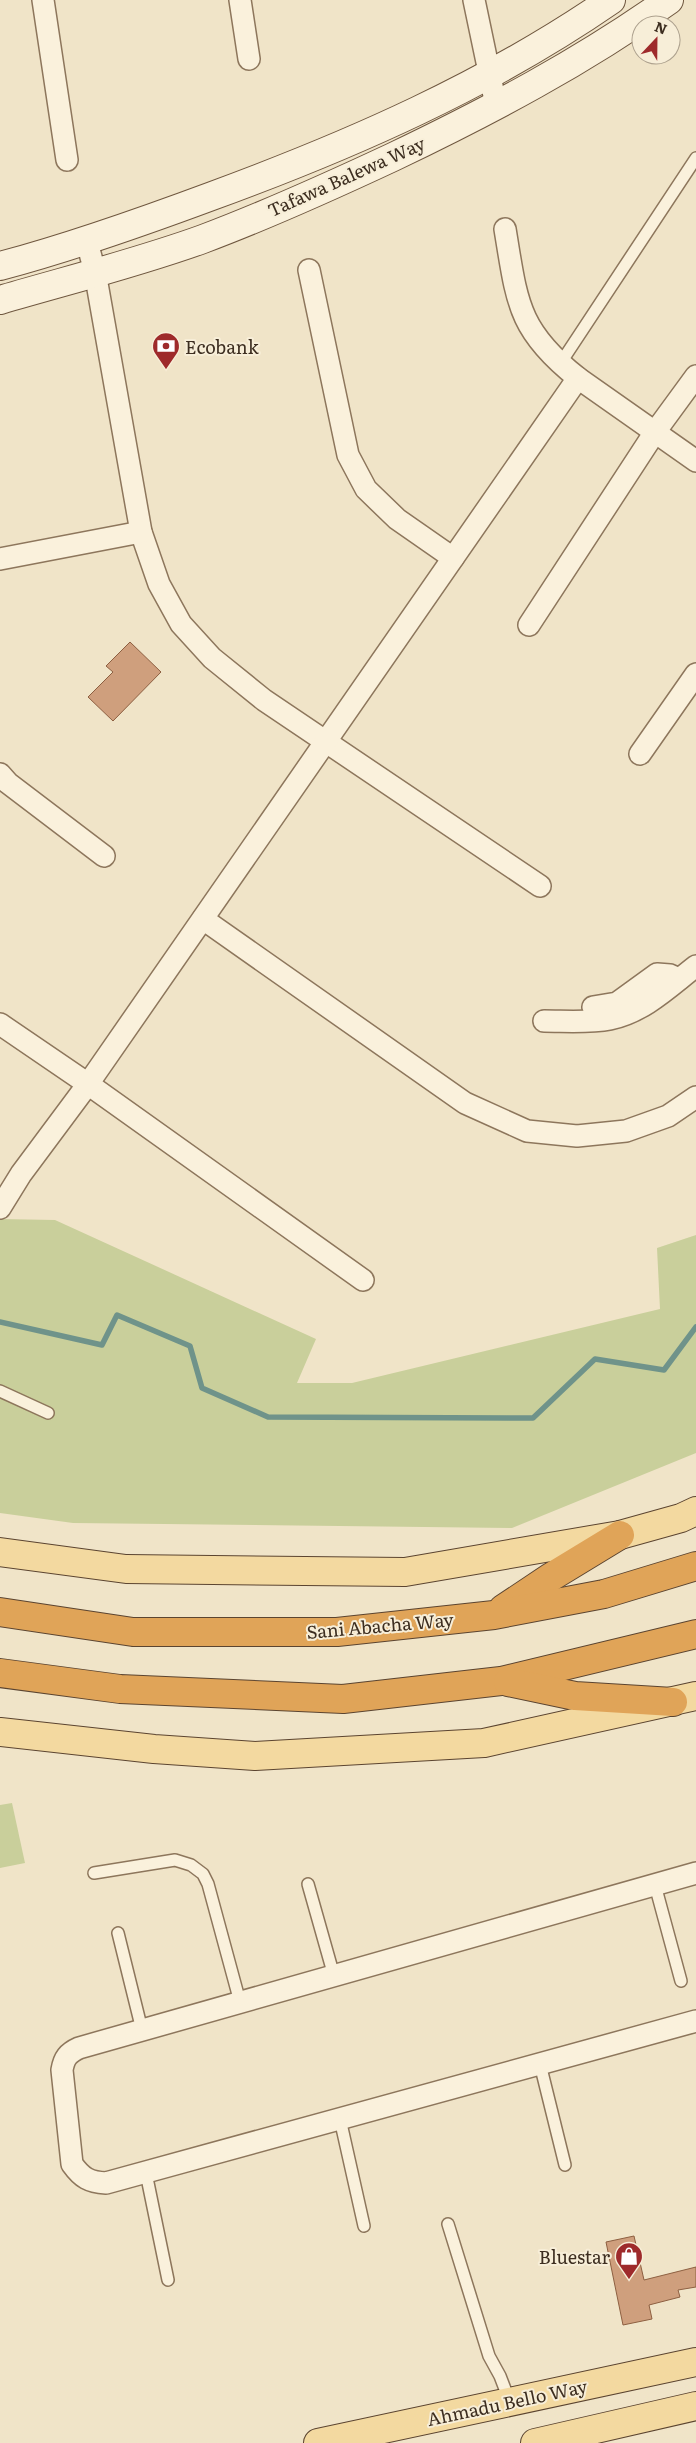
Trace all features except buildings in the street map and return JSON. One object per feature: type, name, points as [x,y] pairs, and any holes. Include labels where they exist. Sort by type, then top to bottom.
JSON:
[{"type":"highway","points":[[494,1615],[551,1577],[620,1535]]},
{"type":"highway","name":"Sani Abacha Way","points":[[0,1612],[133,1632],[337,1632],[494,1615],[604,1594],[696,1566]]},
{"type":"highway","points":[[0,1673],[120,1689],[343,1699],[501,1681],[696,1634]]},
{"type":"highway","points":[[501,1681],[576,1696],[684,1699]]},
{"type":"main road","name":"Tafawa Balewa Way","points":[[0,266],[87,242],[287,169],[411,114],[490,75],[610,0]]},
{"type":"main road","name":"Tafawa Balewa Way","points":[[0,300],[202,239],[341,181],[563,70],[669,0]]},
{"type":"main road","points":[[0,1552],[126,1570],[405,1572],[620,1535],[681,1518],[696,1511]]},
{"type":"main road","points":[[0,1732],[154,1749],[255,1756],[484,1743],[684,1699]]},
{"type":"main road","name":"Ahmadu Bello Way","points":[[318,2443],[696,2362]]},
{"type":"main road","points":[[535,2443],[696,2406]]},
{"type":"street","points":[[43,0],[67,160]]},
{"type":"street","points":[[240,0],[249,59]]},
{"type":"street","points":[[474,0],[496,105]]},
{"type":"street","points":[[505,229],[516,296],[536,339],[560,364],[578,378],[696,461]]},
{"type":"street","points":[[87,242],[95,272],[141,532],[159,584],[181,624],[212,658],[264,700],[540,886]]},
{"type":"street","points":[[309,270],[348,455],[366,488],[397,519],[453,558]]},
{"type":"street","points":[[529,625],[656,432],[696,376]]},
{"type":"street","points":[[0,1208],[21,1174],[88,1084],[578,378]]},
{"type":"street","points":[[0,559],[141,532]]},
{"type":"street","points":[[640,754],[696,674]]},
{"type":"street","points":[[0,774],[8,783],[104,856]]},
{"type":"street","points":[[202,919],[465,1103],[527,1131],[577,1136],[626,1131],[668,1116],[696,1098]]},
{"type":"street","points":[[544,1021],[594,1021],[624,1015],[649,1002],[696,966]]},
{"type":"street","points":[[582,1009],[617,1003],[657,974],[670,975],[679,979]]},
{"type":"street","points":[[0,1024],[88,1084],[363,1280]]},
{"type":"street","points":[[696,1873],[79,2048],[69,2053],[64,2061],[62,2070],[72,2164],[80,2176],[92,2182],[106,2183],[696,2021]]},
{"type":"lane","points":[[560,364],[696,158]]},
{"type":"lane","points":[[0,1391],[48,1413]]},
{"type":"lane","points":[[94,1873],[176,1860],[191,1865],[203,1874],[208,1884],[240,2002]]},
{"type":"lane","points":[[308,1884],[334,1976]]},
{"type":"lane","points":[[655,1885],[681,1981]]},
{"type":"lane","points":[[118,1933],[142,2030]]},
{"type":"lane","points":[[540,2064],[565,2165]]},
{"type":"lane","points":[[340,2119],[364,2226]]},
{"type":"lane","points":[[146,2173],[168,2280]]},
{"type":"lane","points":[[448,2224],[489,2356],[500,2376],[510,2402]]},
{"type":"green space","points":[[0,1219],[55,1220],[316,1339],[297,1383],[352,1383],[660,1309],[657,1248],[696,1235],[696,1453],[512,1528],[73,1523],[0,1513]]},
{"type":"green space","points":[[12,1803],[25,1863],[0,1868],[0,1805]]},
{"type":"waterway","points":[[0,1322],[102,1345],[117,1315],[190,1346],[202,1388],[268,1417],[533,1418],[595,1359],[664,1370],[696,1327]]},
{"type":"place","name":"Ecobank","points":[[166,370]]},
{"type":"place","name":"Bluestar","points":[[629,2280]]}]
